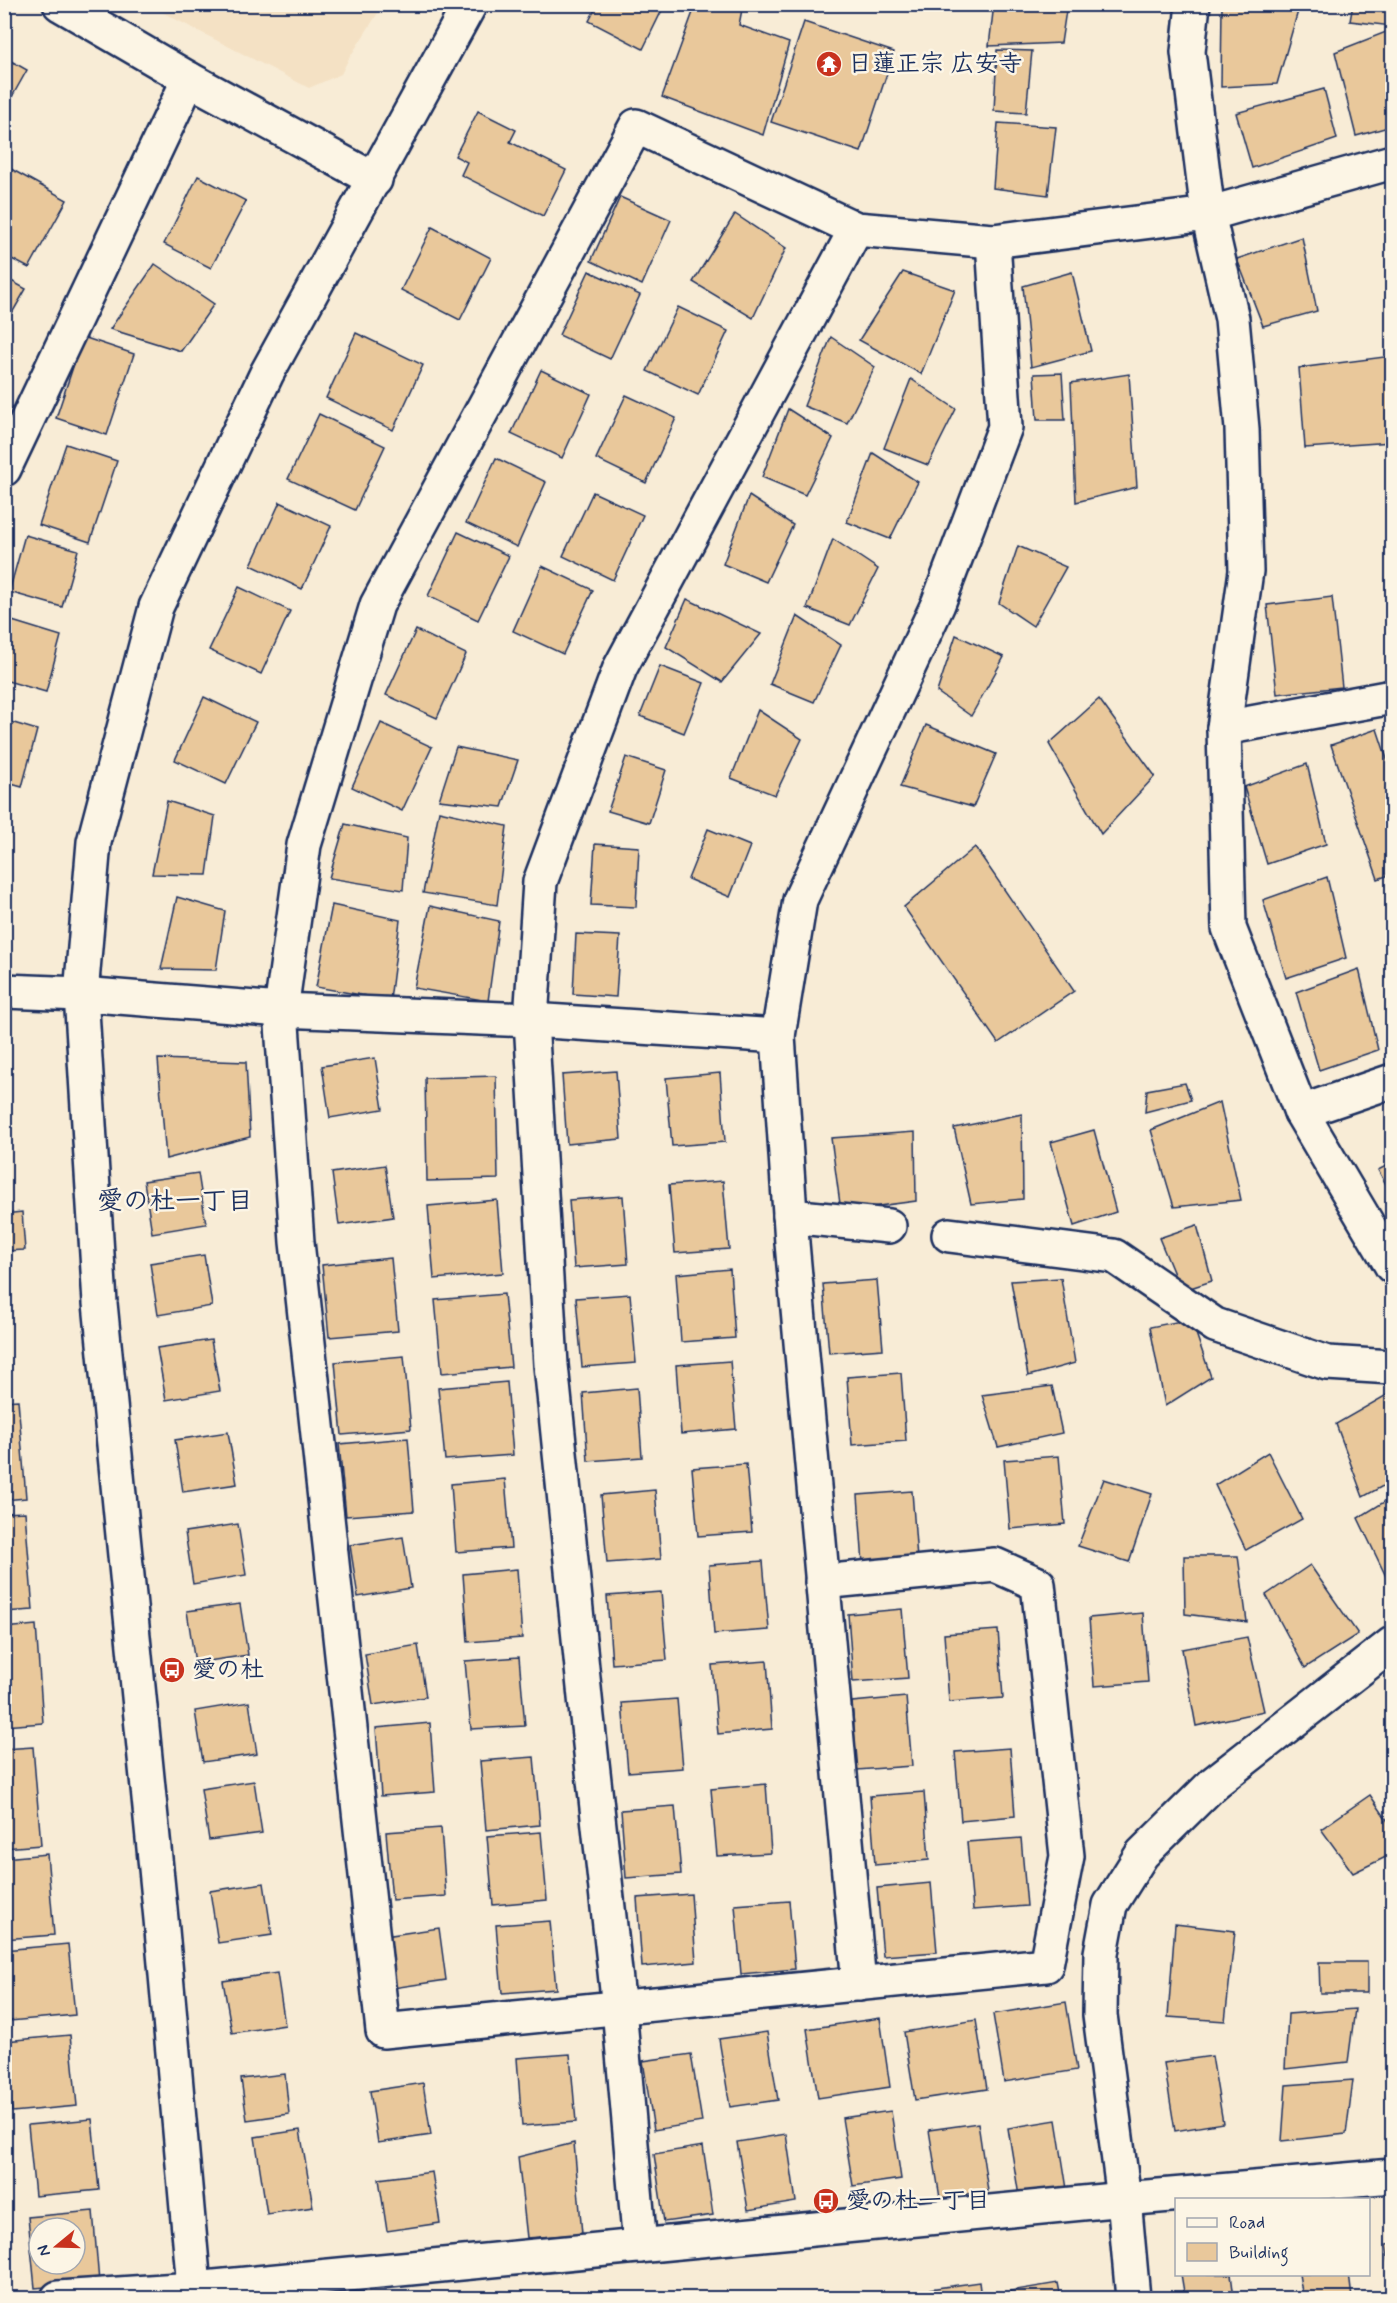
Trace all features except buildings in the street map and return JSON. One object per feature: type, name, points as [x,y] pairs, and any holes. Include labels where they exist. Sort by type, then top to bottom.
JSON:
[{"type":"street","points":[[60,4],[189,79],[375,180]]},
{"type":"street","points":[[195,2294],[159,1895],[100,1303],[81,994],[93,843],[156,607],[267,374],[470,4]]},
{"type":"street","points":[[1193,4],[1188,52],[1208,214],[1232,319],[1242,429],[1246,571],[1224,728],[1230,928],[1301,1112],[1392,1266]]},
{"type":"street","points":[[4,469],[189,79]]},
{"type":"street","points":[[822,1582],[995,1565],[1038,1584],[1067,1856],[1047,1965],[383,2031],[297,1242],[281,1010],[304,845],[377,605],[636,126],[856,229],[993,241],[1208,214],[1392,162]]},
{"type":"street","points":[[640,2246],[619,2008],[586,1717],[551,1365],[531,1020],[540,882],[620,668],[856,229]]},
{"type":"street","points":[[859,1984],[790,1216],[778,1036],[800,900],[938,604],[1005,427],[993,241]]},
{"type":"street","points":[[1224,728],[1392,697]]},
{"type":"street","points":[[4,992],[81,994],[281,1010],[531,1020],[778,1036]]},
{"type":"street","points":[[1301,1112],[1392,1081]]},
{"type":"street","points":[[790,1216],[889,1226]]},
{"type":"street","points":[[949,1235],[1114,1257],[1215,1325],[1327,1363],[1392,1367]]},
{"type":"street","points":[[1132,2298],[1124,2199],[1100,2015],[1101,1953],[1110,1905],[1142,1854],[1214,1784],[1392,1644]]},
{"type":"street","points":[[58,2298],[195,2294],[640,2246],[1124,2199],[1392,2176]]},
{"type":"shaded area","points":[[148,5],[383,5],[341,74],[309,88]]},
{"type":"place","name":"日蓮正宗 広安寺","points":[[829,64]]},
{"type":"place","name":"愛の杜","points":[[172,1670]]},
{"type":"place","name":"愛の杜一丁目","points":[[826,2201]]},
{"type":"district","name":"愛の杜一丁目","points":[[175,1202]]}]
